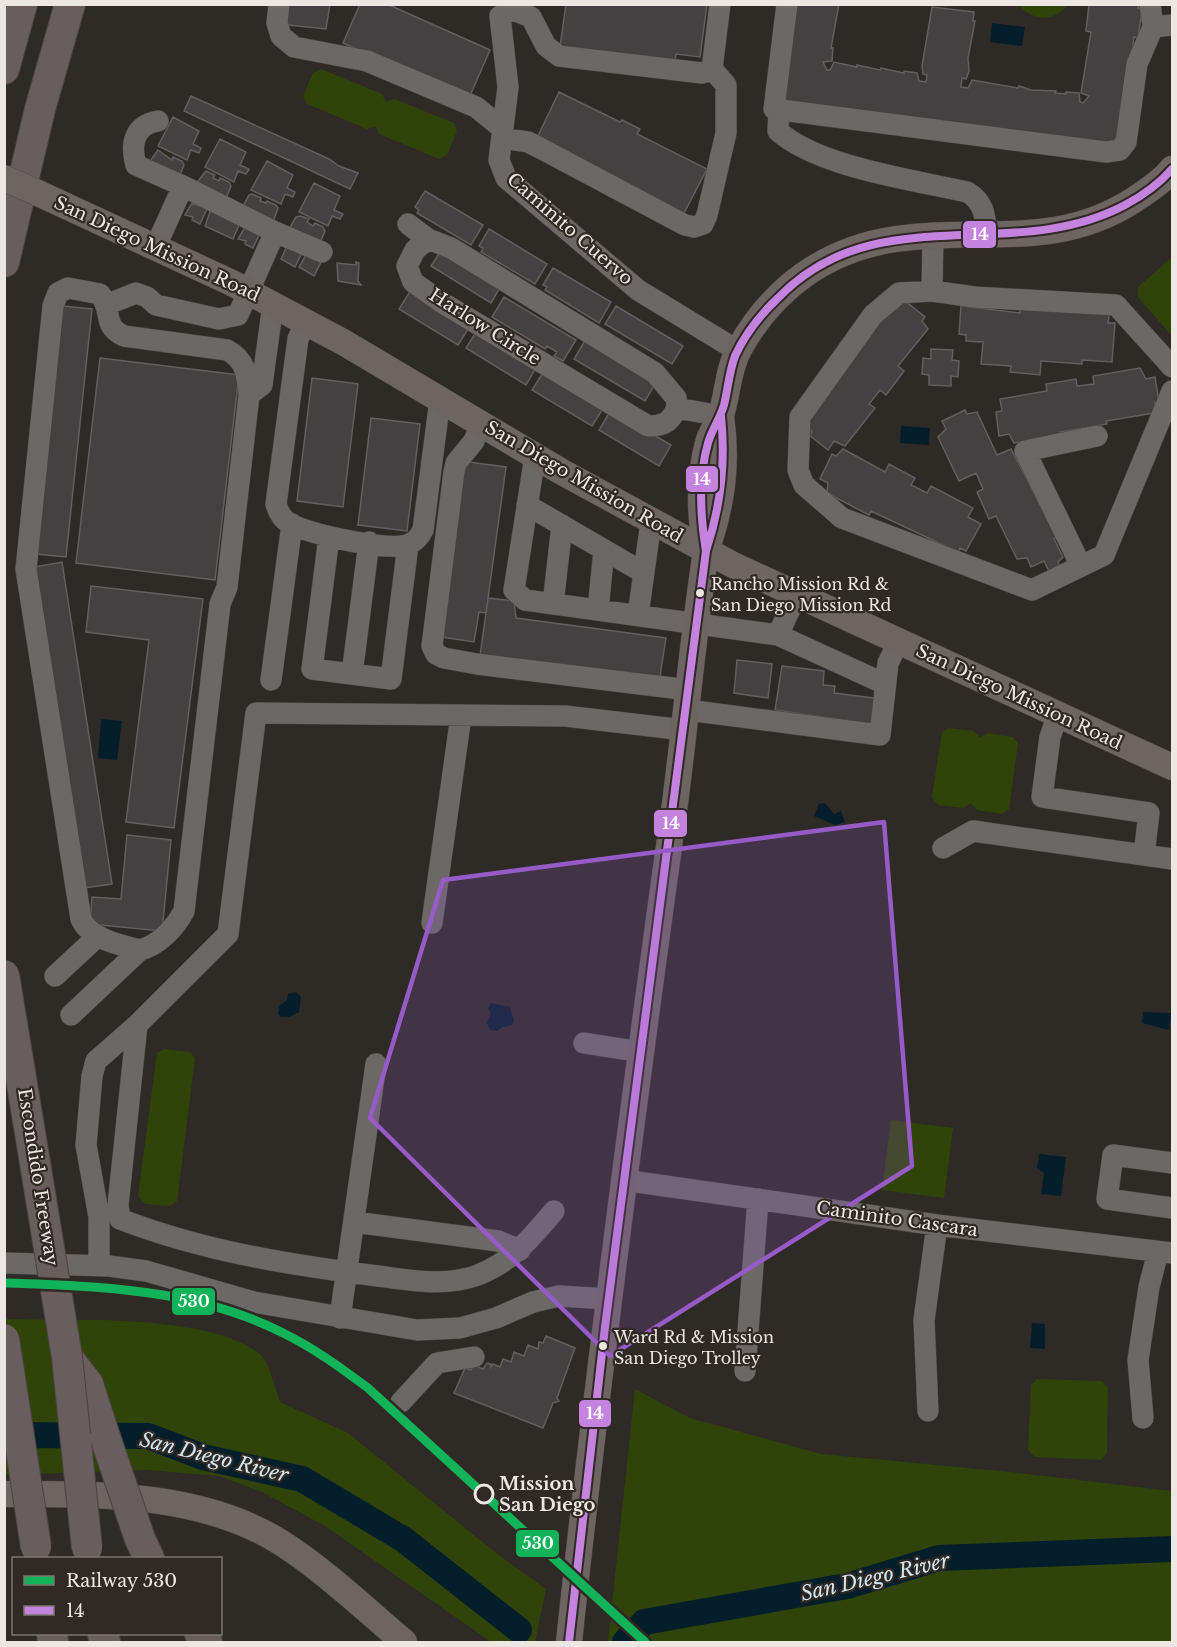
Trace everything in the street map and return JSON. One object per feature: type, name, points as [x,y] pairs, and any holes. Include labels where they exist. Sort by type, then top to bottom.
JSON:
[{"type":"highway","points":[[4,69],[22,4]]},
{"type":"highway","points":[[4,262],[40,109],[70,4]]},
{"type":"highway","name":"Escondido Freeway","points":[[4,975],[68,1357],[88,1553]]},
{"type":"highway","points":[[4,1339],[38,1553]]},
{"type":"highway","points":[[68,1357],[88,1384],[144,1549]]},
{"type":"highway","points":[[4,1366],[14,1398]]},
{"type":"main road","points":[[569,1642],[608,1299],[687,710],[706,551],[699,507],[708,442],[721,416],[727,385],[738,351],[771,303],[814,266],[858,247],[896,239],[1041,234],[1081,226],[1116,212],[1171,175]]},
{"type":"main road","name":"San Diego Mission Road","points":[[4,178],[156,246],[273,304],[535,456],[706,551],[1173,767]]},
{"type":"main road","points":[[4,1494],[68,1494],[167,1502],[227,1517],[280,1542],[404,1642]]},
{"type":"street","points":[[279,4],[277,23],[281,36],[294,46],[367,61],[476,107],[502,134],[528,142],[685,225],[694,227],[703,224],[707,215],[726,133],[726,85],[712,69],[720,4]]},
{"type":"street","points":[[787,4],[774,110],[1116,152],[1126,142],[1137,64],[1163,26],[1150,4]]},
{"type":"street","name":"Caminito Cuervo","points":[[712,69],[702,74],[559,56],[546,46],[531,17],[513,10],[500,16],[508,87],[499,160],[506,178],[638,290],[738,351]]},
{"type":"street","points":[[779,110],[778,131],[797,145],[836,160],[967,192],[978,198],[984,210],[987,236]]},
{"type":"street","points":[[158,121],[151,122],[138,131],[133,142],[136,165],[322,252]]},
{"type":"street","points":[[156,246],[183,186]]},
{"type":"street","points":[[408,224],[428,239],[451,248],[655,374],[676,398],[677,408],[721,416]]},
{"type":"street","points":[[108,304],[136,293],[147,297],[156,305],[219,319],[238,315],[275,232]]},
{"type":"street","points":[[932,291],[933,237]]},
{"type":"street","name":"Harlow Circle","points":[[428,239],[415,250],[407,266],[413,282],[441,302],[648,426],[661,426],[672,418],[677,408]]},
{"type":"street","points":[[70,1015],[140,950],[157,943],[177,924],[184,911],[220,604],[227,587],[249,395],[244,364],[238,356],[226,350],[124,336],[113,331],[108,322],[108,304],[100,294],[68,288],[58,293],[53,306],[26,569],[81,919],[85,928],[98,936],[140,950]]},
{"type":"street","points":[[1173,367],[1116,304],[974,297],[932,291],[899,293],[873,315],[800,417],[798,470],[804,486],[842,518],[1032,590],[1104,555],[1173,391]]},
{"type":"street","points":[[249,395],[262,385],[273,304]]},
{"type":"street","points":[[306,322],[298,339],[276,504],[282,517],[292,524],[329,537],[400,546],[415,541],[423,530],[441,400]]},
{"type":"street","points":[[481,424],[474,441],[456,463],[454,472],[432,646],[436,654],[687,710],[879,735],[888,663],[899,641]]},
{"type":"street","points":[[1081,566],[1025,451],[1097,436]]},
{"type":"street","points":[[535,456],[514,590],[525,600],[778,635],[885,684]]},
{"type":"street","points":[[527,505],[644,573]]},
{"type":"street","points":[[638,615],[651,522]]},
{"type":"street","points":[[271,680],[292,524]]},
{"type":"street","points":[[553,604],[562,525]]},
{"type":"street","points":[[329,537],[312,669],[391,679],[408,544]]},
{"type":"street","points":[[352,674],[369,542]]},
{"type":"street","points":[[598,610],[604,550]]},
{"type":"street","points":[[778,635],[796,594]]},
{"type":"street","points":[[109,1215],[86,1145],[92,1076],[96,1061],[137,1025],[228,934],[256,713],[565,716],[687,710]]},
{"type":"street","points":[[1058,714],[1050,737],[1042,797],[1149,813],[1144,855]]},
{"type":"street","points":[[432,923],[461,716]]},
{"type":"street","points":[[943,848],[973,831],[1173,859]]},
{"type":"street","points":[[55,976],[98,936]]},
{"type":"street","points":[[99,1266],[109,1215],[137,1025]]},
{"type":"street","points":[[584,1043],[640,1052]]},
{"type":"street","points":[[340,1318],[376,1064]]},
{"type":"street","points":[[1173,1162],[1113,1155],[1107,1199],[1173,1208]]},
{"type":"street","name":"Caminito Cascara","points":[[623,1180],[937,1225],[1165,1252]]},
{"type":"street","points":[[745,1371],[758,1199]]},
{"type":"street","points":[[109,1215],[158,1234],[218,1251],[347,1272],[436,1283],[478,1275],[520,1250],[554,1211]]},
{"type":"street","points":[[354,1222],[498,1241],[520,1250]]},
{"type":"street","points":[[928,1411],[924,1320],[937,1225]]},
{"type":"street","points":[[1143,1418],[1138,1360],[1149,1287],[1165,1252]]},
{"type":"street","points":[[4,1263],[99,1266],[146,1271],[254,1302],[417,1330],[460,1328],[559,1296],[608,1299]]},
{"type":"street","points":[[401,1402],[437,1363],[474,1357]]},
{"type":"highlighted area","points":[[884,822],[912,1166],[610,1356],[370,1118],[443,880]]},
{"type":"green space","points":[[1019,5],[1067,5],[1056,15],[1043,18],[1031,14]]},
{"type":"green space","points":[[321,69],[382,94],[386,102],[394,99],[454,123],[457,131],[447,155],[439,159],[379,134],[376,126],[367,129],[307,104],[303,96],[313,73]]},
{"type":"green space","points":[[1172,257],[1172,336],[1138,297],[1138,287]]},
{"type":"green space","points":[[949,728],[974,731],[980,738],[987,733],[1013,737],[1018,743],[1009,809],[1002,814],[977,810],[971,803],[963,808],[938,805],[932,797],[942,732]]},
{"type":"green space","points":[[164,1049],[190,1052],[195,1058],[177,1201],[170,1206],[145,1204],[138,1196],[157,1053]]},
{"type":"green space","points":[[891,1120],[953,1128],[944,1198],[882,1190]]},
{"type":"green space","points":[[4,1319],[139,1322],[209,1332],[239,1341],[264,1359],[280,1402],[348,1433],[496,1553],[546,1589],[535,1642],[491,1642],[325,1526],[262,1492],[219,1476],[148,1470],[5,1475]]},
{"type":"green space","points":[[1037,1379],[1102,1381],[1108,1388],[1107,1453],[1101,1460],[1035,1457],[1028,1450],[1031,1385]]},
{"type":"green space","points":[[635,1389],[690,1418],[821,1454],[1010,1472],[1172,1491],[1172,1642],[608,1642]]},
{"type":"water","points":[[992,23],[1025,27],[1022,46],[990,42]]},
{"type":"water","points":[[901,426],[930,428],[929,445],[900,443]]},
{"type":"water","points":[[101,719],[122,721],[117,760],[98,758]]},
{"type":"water","points":[[825,803],[834,814],[841,811],[845,822],[835,825],[814,816],[819,804]]},
{"type":"water","points":[[296,992],[301,997],[299,1012],[289,1017],[281,1017],[278,1014],[279,1006],[287,1000],[288,994]]},
{"type":"water","points":[[491,1003],[510,1007],[514,1021],[512,1025],[502,1027],[497,1031],[490,1030],[487,1023],[491,1014],[488,1008]]},
{"type":"water","points":[[1143,1012],[1171,1013],[1169,1030],[1142,1023]]},
{"type":"water","points":[[1039,1154],[1066,1157],[1061,1196],[1041,1194],[1044,1173],[1037,1168]]},
{"type":"water","points":[[1032,1323],[1045,1324],[1045,1349],[1030,1348]]},
{"type":"building","points":[[282,4],[330,4],[326,29],[279,24]]},
{"type":"building","points":[[360,4],[387,4],[490,50],[469,98],[343,43]]},
{"type":"building","points":[[566,4],[707,4],[700,57],[676,54],[675,62],[560,47]]},
{"type":"building","points":[[791,4],[839,4],[831,48],[833,48],[832,61],[823,62],[827,70],[830,70],[834,62],[857,67],[857,65],[880,70],[881,68],[917,73],[919,81],[926,82],[927,75],[923,74],[922,66],[932,7],[974,12],[973,21],[975,21],[968,58],[969,71],[966,79],[962,78],[961,87],[968,88],[972,80],[1018,88],[1019,86],[1031,90],[1056,91],[1055,93],[1079,93],[1080,102],[1083,103],[1089,96],[1081,93],[1091,32],[1086,31],[1089,4],[1139,4],[1138,8],[1142,9],[1138,38],[1134,37],[1120,144],[781,101]]},
{"type":"building","points":[[559,92],[620,122],[622,120],[640,129],[637,134],[707,169],[683,215],[537,138]]},
{"type":"building","points":[[191,96],[358,173],[350,189],[184,111]]},
{"type":"building","points":[[173,117],[199,131],[193,144],[201,148],[199,153],[191,150],[187,160],[158,146]]},
{"type":"building","points":[[220,139],[246,152],[240,165],[249,169],[246,174],[238,171],[234,182],[205,167]]},
{"type":"building","points":[[158,150],[172,160],[173,157],[182,161],[184,165],[179,178],[148,164]]},
{"type":"building","points":[[267,161],[293,175],[287,188],[295,192],[293,197],[285,194],[281,204],[251,190]]},
{"type":"building","points":[[206,171],[215,175],[213,178],[219,181],[220,178],[229,182],[231,186],[226,199],[195,185]]},
{"type":"building","points":[[314,183],[340,196],[334,210],[343,214],[340,219],[332,216],[328,226],[299,212]]},
{"type":"building","points":[[425,191],[483,225],[471,245],[417,213],[419,210],[415,207]]},
{"type":"building","points":[[249,195],[261,198],[260,201],[276,205],[278,208],[273,222],[242,208]]},
{"type":"building","points":[[192,203],[207,209],[200,224],[192,220],[193,217],[185,215]]},
{"type":"building","points":[[211,209],[239,225],[233,239],[205,226]]},
{"type":"building","points":[[296,217],[309,219],[307,222],[313,226],[315,223],[323,227],[325,231],[320,243],[289,229]]},
{"type":"building","points":[[245,227],[260,233],[253,248],[245,244],[246,241],[238,239]]},
{"type":"building","points":[[489,229],[547,264],[535,284],[481,252],[483,248],[479,246]]},
{"type":"building","points":[[287,246],[302,253],[295,267],[281,259]]},
{"type":"building","points":[[442,249],[502,284],[491,303],[431,266]]},
{"type":"building","points":[[306,255],[321,262],[314,276],[299,267]]},
{"type":"building","points":[[356,262],[359,263],[358,281],[361,285],[338,281],[337,263],[356,265]]},
{"type":"building","points":[[553,268],[611,302],[599,323],[545,290],[547,287],[543,285]]},
{"type":"building","points":[[411,290],[470,326],[458,345],[399,309]]},
{"type":"building","points":[[504,297],[576,340],[563,361],[554,356],[557,352],[547,346],[545,349],[492,317]]},
{"type":"building","points":[[904,300],[925,317],[922,321],[928,329],[898,366],[904,371],[886,395],[880,390],[869,404],[875,408],[845,446],[834,441],[828,450],[809,435],[812,432],[805,422],[888,305],[897,309]]},
{"type":"building","points":[[63,306],[92,309],[66,557],[36,554]]},
{"type":"building","points":[[616,306],[683,346],[672,364],[605,324]]},
{"type":"building","points":[[961,306],[1020,313],[1020,309],[1110,308],[1108,323],[1115,323],[1112,362],[1082,360],[1082,364],[1041,361],[1040,375],[1010,372],[1011,366],[981,364],[983,342],[966,341],[966,335],[959,334]]},
{"type":"building","points":[[478,329],[537,366],[526,385],[466,348]]},
{"type":"building","points":[[587,337],[658,379],[645,401],[574,359]]},
{"type":"building","points":[[931,349],[953,350],[952,360],[959,361],[958,377],[951,376],[951,386],[929,385],[929,375],[922,374],[923,358],[931,359]]},
{"type":"building","points":[[100,358],[239,375],[215,580],[76,563]]},
{"type":"building","points":[[1140,368],[1146,379],[1155,377],[1159,402],[1155,402],[1154,413],[1106,421],[1107,424],[1014,443],[1009,434],[999,436],[996,412],[1002,411],[1000,399],[1047,391],[1046,384],[1076,379],[1077,386],[1094,384],[1093,376]]},
{"type":"building","points":[[544,371],[604,407],[592,426],[532,390]]},
{"type":"building","points":[[312,378],[358,384],[343,507],[297,501]]},
{"type":"building","points":[[611,410],[671,445],[659,466],[599,430]]},
{"type":"building","points":[[965,410],[967,414],[977,412],[997,455],[1011,449],[1057,537],[1054,539],[1063,557],[1058,562],[1060,566],[1049,571],[1044,561],[1031,567],[1027,558],[1017,559],[996,516],[989,519],[977,492],[983,489],[976,473],[959,481],[938,437],[946,429],[942,421]]},
{"type":"building","points":[[371,418],[420,424],[407,531],[358,525]]},
{"type":"building","points":[[843,449],[885,472],[889,464],[915,478],[911,485],[927,493],[931,486],[973,508],[968,517],[981,524],[966,551],[960,548],[958,552],[871,511],[869,515],[827,493],[828,483],[820,479],[832,454],[836,456]]},
{"type":"building","points":[[461,461],[506,467],[486,613],[479,612],[474,642],[442,637]]},
{"type":"building","points":[[62,562],[112,884],[84,888],[34,567]]},
{"type":"building","points":[[91,586],[203,599],[174,828],[126,822],[149,640],[86,632]]},
{"type":"building","points":[[488,598],[514,601],[516,618],[666,638],[659,682],[480,656]]},
{"type":"building","points":[[737,660],[772,664],[768,698],[734,693]]},
{"type":"building","points":[[782,666],[824,671],[823,685],[835,686],[834,693],[882,699],[879,725],[775,710]]},
{"type":"building","points":[[127,835],[171,840],[162,931],[90,924],[92,897],[121,899]]},
{"type":"building","points":[[546,1336],[575,1348],[557,1398],[559,1401],[553,1403],[543,1428],[454,1393],[465,1368],[471,1370],[473,1365],[483,1369],[487,1363],[491,1364],[491,1367],[493,1364],[500,1367],[503,1359],[511,1362],[514,1352],[524,1356],[528,1345],[538,1349],[539,1342],[543,1343]]},
{"type":"waterway","name":"San Diego River","points":[[4,1435],[148,1436],[203,1457],[302,1479],[403,1539],[519,1630]]},
{"type":"waterway","name":"San Diego River","points":[[625,1642],[644,1622],[847,1586],[939,1558],[1172,1549]]},
{"type":"rail line","name":"530","points":[[4,1283],[112,1289],[182,1299],[251,1318],[294,1339],[368,1388],[645,1642]]},
{"type":"transit line","name":"14","points":[[721,416],[723,451],[721,484],[706,551],[701,497],[708,443],[724,405],[735,356],[754,325],[778,298],[817,267],[858,249],[901,239],[1036,231],[1081,222],[1125,205],[1144,194],[1172,169]]},
{"type":"transit line","name":"14","points":[[569,1642],[605,1327],[706,551]]},
{"type":"place","name":"Rancho Mission Rd & San Diego Mission Rd","points":[[700,593]]},
{"type":"place","name":"Ward Rd & Mission San Diego Trolley","points":[[603,1346]]},
{"type":"place","name":"Mission San Diego","points":[[484,1494]]}]
